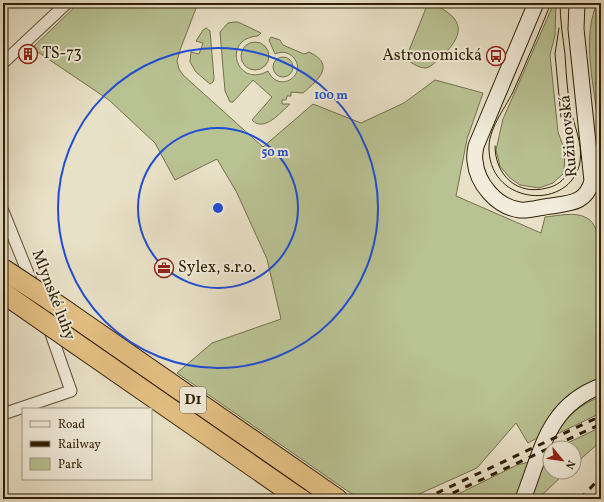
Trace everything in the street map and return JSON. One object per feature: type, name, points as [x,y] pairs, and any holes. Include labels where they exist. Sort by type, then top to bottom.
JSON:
[{"type":"highway","name":"D1","points":[[3,268],[336,499]]},
{"type":"highway","name":"D1","points":[[3,293],[300,499]]},
{"type":"street","points":[[50,3],[64,6]]},
{"type":"street","name":"Ružinovská","points":[[536,3],[476,146],[474,156],[477,172],[484,185],[493,196],[510,208],[522,210],[572,203],[594,194],[591,184],[592,177],[576,29],[577,3]]},
{"type":"street","points":[[3,64],[64,6]]},
{"type":"street","name":"Mlynské luhy","points":[[3,211],[42,308],[71,391],[3,414]]},
{"type":"street","points":[[523,499],[543,443],[559,415],[568,405],[582,395],[601,386]]},
{"type":"green space","points":[[79,3],[198,3],[180,50],[177,61],[179,69],[183,75],[263,147],[313,104],[361,123],[404,103],[435,80],[483,93],[467,139],[456,196],[541,233],[545,217],[566,214],[577,215],[587,218],[592,222],[601,243],[601,380],[588,385],[561,402],[546,422],[539,437],[528,443],[516,423],[477,468],[408,499],[362,499],[349,492],[177,373],[212,343],[281,319],[267,259],[236,191],[217,159],[175,180],[155,143],[109,100],[32,48]]},
{"type":"green space","points":[[554,3],[556,3],[555,35],[550,55],[558,132],[565,151],[564,173],[553,183],[539,188],[520,185],[510,178],[500,166],[496,150],[503,119]]},
{"type":"green space","points":[[597,3],[601,3],[601,70],[596,82],[601,121],[601,138],[598,128],[589,42],[590,29]]},
{"type":"green space","points":[[430,4],[441,8],[454,18],[458,31],[454,43],[449,49],[432,65],[425,68],[414,64],[406,58],[426,8]]},
{"type":"green space","points":[[238,22],[261,33],[258,36],[246,39],[239,45],[236,53],[237,61],[241,68],[248,73],[257,75],[268,71],[273,78],[285,82],[295,75],[297,63],[293,57],[285,52],[275,54],[269,40],[271,37],[280,40],[283,45],[304,54],[309,52],[322,62],[322,73],[314,83],[303,93],[291,92],[291,96],[287,96],[286,100],[282,100],[282,104],[290,104],[267,123],[257,123],[252,120],[272,97],[253,80],[233,102],[230,102],[225,91],[220,32],[228,23]]},
{"type":"green space","points":[[206,28],[210,31],[214,78],[213,82],[210,84],[196,72],[190,62],[191,52],[199,54],[203,43],[196,41]]},
{"type":"green space","points":[[255,42],[261,43],[265,46],[268,50],[268,62],[265,66],[261,69],[255,70],[249,69],[245,66],[242,62],[241,56],[242,50],[245,46],[249,43]]},
{"type":"green space","points":[[283,57],[290,60],[293,67],[290,74],[283,77],[276,74],[273,67],[276,60]]},
{"type":"green space","points":[[601,396],[601,413],[557,434],[565,421],[575,411]]},
{"type":"green space","points":[[601,427],[601,441],[582,458],[582,440],[574,440]]},
{"type":"green space","points":[[529,462],[516,499],[448,499],[517,465]]},
{"type":"green space","points":[[542,466],[542,480],[558,480],[538,499],[532,499],[531,495],[540,467]]},
{"type":"tram line","points":[[551,3],[513,92],[497,120],[489,142],[493,169],[503,182],[516,191],[532,195],[548,195],[562,189],[574,178],[580,162],[581,155],[579,140],[571,113],[568,93],[560,3]]},
{"type":"tram line","points":[[559,28],[555,54],[561,117]]},
{"type":"tram line","points":[[495,146],[499,166],[510,181],[517,186],[536,190],[554,186],[566,175],[570,165],[571,148],[566,122],[566,106]]},
{"type":"railway","points":[[424,499],[601,416]]},
{"type":"railway","points":[[440,499],[601,424]]},
{"type":"railway","points":[[580,499],[601,477]]},
{"type":"place","name":"TS-73","points":[[28,54]]},
{"type":"place","name":"Astronomická","points":[[496,56]]},
{"type":"place","name":"Sylex, s.r.o.","points":[[164,268]]}]
